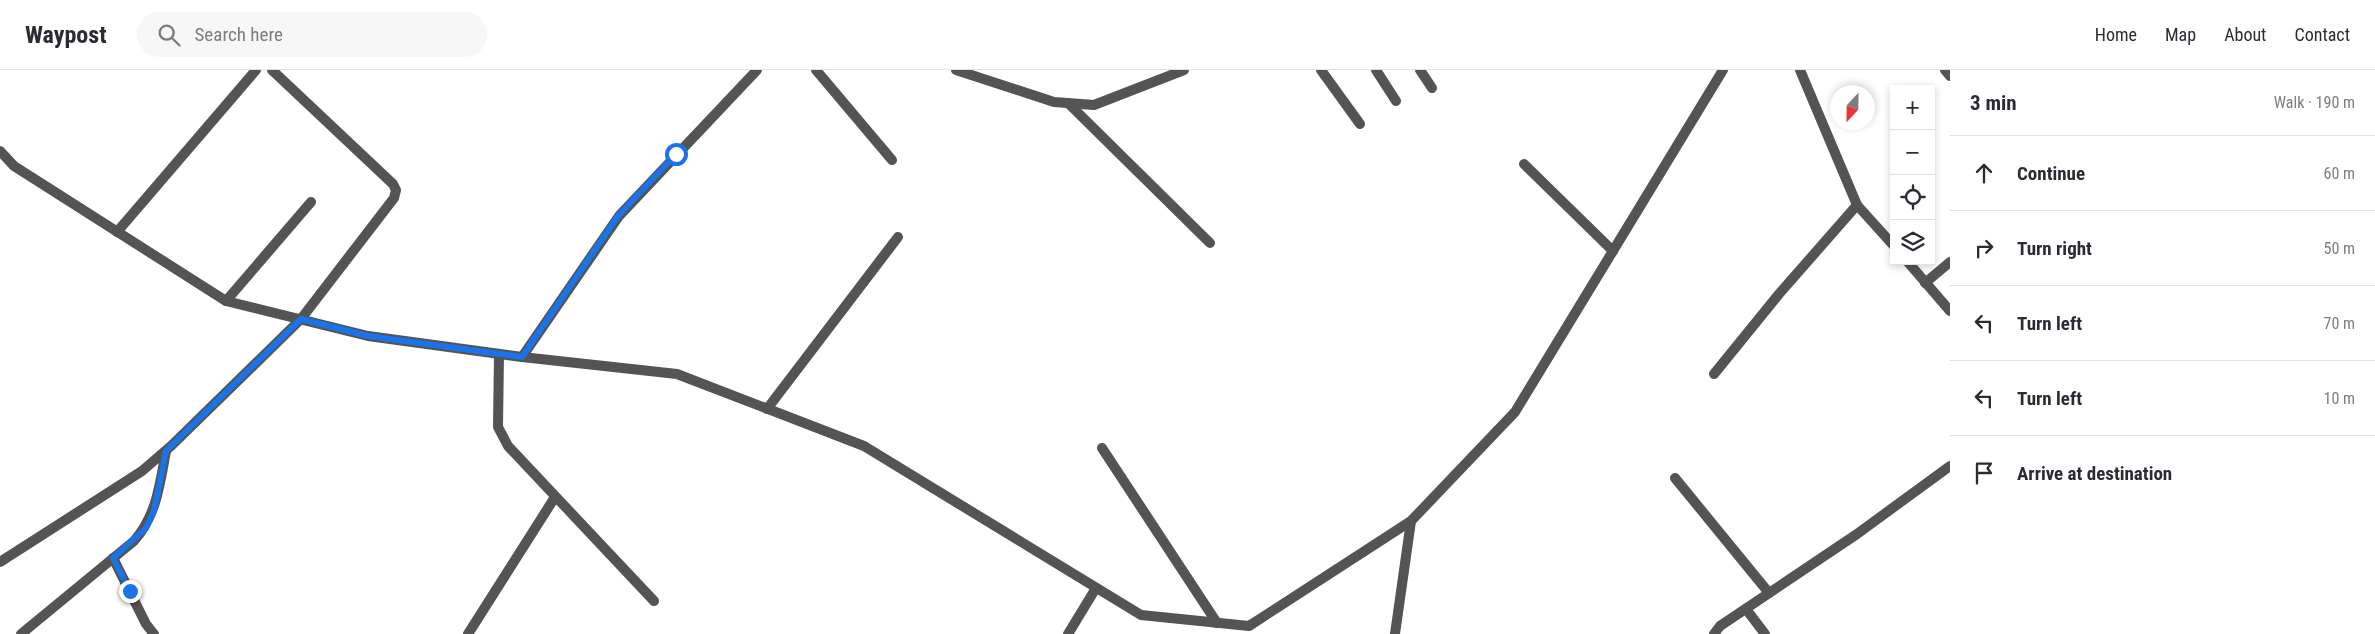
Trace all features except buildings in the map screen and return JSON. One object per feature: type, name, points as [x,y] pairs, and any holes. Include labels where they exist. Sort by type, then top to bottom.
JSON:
[{"type":"street","points":[[117,232],[256,70]]},
{"type":"street","points":[[0,562],[142,471],[166,451],[301,319],[394,198],[396,190],[393,184],[272,70]]},
{"type":"street","points":[[522,357],[618,216],[757,70]]},
{"type":"street","points":[[816,70],[892,160]]},
{"type":"street","points":[[956,70],[1054,102],[1094,105],[1184,70]]},
{"type":"street","points":[[1321,70],[1360,124]]},
{"type":"street","points":[[1376,70],[1396,101]]},
{"type":"street","points":[[1420,70],[1432,88]]},
{"type":"street","points":[[0,151],[14,166],[226,301],[368,336],[522,357],[677,374],[864,446],[1141,615],[1249,626],[1411,521],[1515,412],[1723,70]]},
{"type":"street","points":[[1800,70],[1857,205],[1890,242]]},
{"type":"street","points":[[1945,70],[1950,76]]},
{"type":"street","points":[[1068,103],[1210,243]]},
{"type":"street","points":[[1524,164],[1613,251]]},
{"type":"street","points":[[226,301],[311,202]]},
{"type":"street","points":[[1714,374],[1778,294],[1857,205]]},
{"type":"street","points":[[767,409],[898,237]]},
{"type":"street","points":[[1925,283],[1950,262]]},
{"type":"street","points":[[1910,265],[1950,311]]},
{"type":"street","points":[[499,354],[498,427],[508,446],[654,601]]},
{"type":"street","points":[[1102,448],[1217,623]]},
{"type":"street","points":[[21,634],[113,558],[146,528],[154,511],[166,451]]},
{"type":"street","points":[[1714,634],[1720,626],[1857,534],[1950,466]]},
{"type":"street","points":[[1675,478],[1769,593]]},
{"type":"street","points":[[468,634],[555,497]]},
{"type":"street","points":[[1395,634],[1411,521]]},
{"type":"street","points":[[113,558],[146,624],[154,634]]},
{"type":"street","points":[[1068,634],[1096,588]]},
{"type":"street","points":[[1746,609],[1765,634]]},
{"type":"route","points":[[130,591],[113,558],[134,541],[146,528],[154,511],[166,451],[301,319],[368,336],[522,357],[618,216],[676,154]]}]
